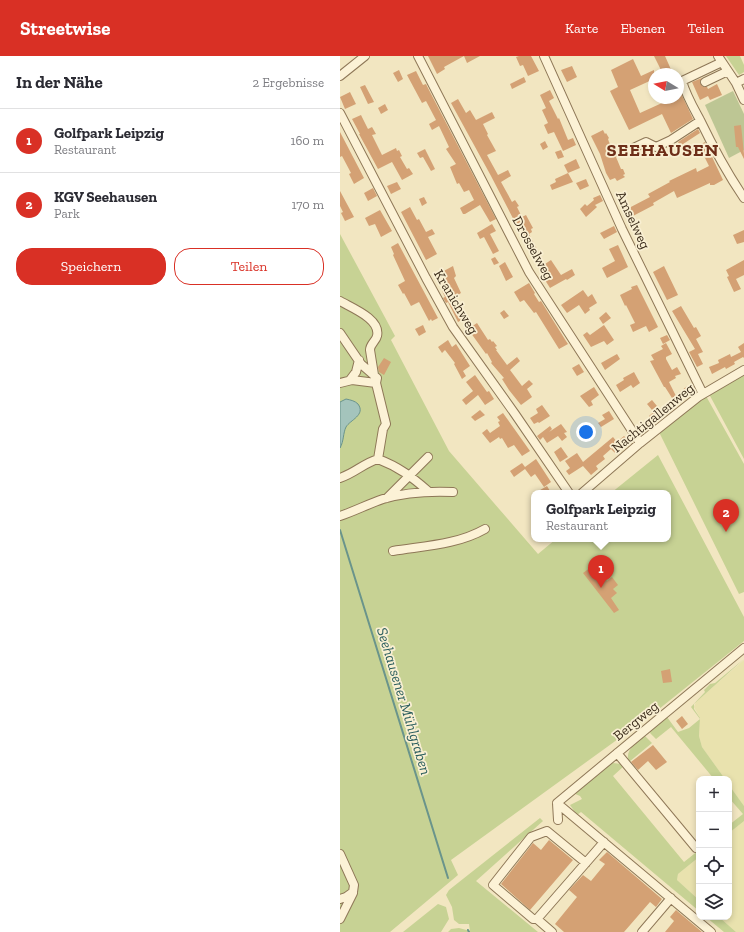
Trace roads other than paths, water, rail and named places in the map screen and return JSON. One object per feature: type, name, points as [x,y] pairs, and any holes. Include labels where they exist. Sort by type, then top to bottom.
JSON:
[{"type":"street","points":[[340,76],[365,56]]},
{"type":"street","name":"Drosselweg","points":[[418,56],[529,272],[640,443]]},
{"type":"street","name":"Amselweg","points":[[544,56],[622,229],[703,394]]},
{"type":"street","points":[[744,100],[736,83],[720,59],[682,81],[685,91],[727,173],[744,198]]},
{"type":"street","points":[[705,82],[728,71]]},
{"type":"street","points":[[736,83],[744,79]]},
{"type":"street","name":"Kranichweg","points":[[340,113],[453,327],[567,490]]},
{"type":"street","points":[[629,150],[646,142],[656,147],[661,145],[700,121]]},
{"type":"street","points":[[340,301],[371,319],[377,326],[377,337],[370,346],[370,350],[375,379],[386,424],[383,429],[378,459]]},
{"type":"street","points":[[341,335],[375,379]]},
{"type":"street","points":[[350,380],[356,372],[359,360]]},
{"type":"street","name":"Nachtigallenweg","points":[[585,490],[640,443],[703,394],[744,370]]},
{"type":"street","points":[[340,383],[350,380],[375,379]]},
{"type":"street","points":[[386,498],[428,457]]},
{"type":"street","points":[[340,478],[378,459],[394,465],[428,491]]},
{"type":"street","points":[[340,516],[386,498],[408,493],[428,491],[453,492]]},
{"type":"street","points":[[393,551],[437,545],[477,533],[485,529]]},
{"type":"street","name":"Bergweg","points":[[557,803],[744,648]]},
{"type":"street","points":[[617,753],[696,848]]},
{"type":"street","points":[[557,803],[558,820]]},
{"type":"street","points":[[557,803],[711,932]]},
{"type":"street","points":[[552,932],[537,919],[533,919],[493,885],[531,837],[547,831],[586,863]]},
{"type":"street","points":[[537,919],[604,842]]},
{"type":"street","points":[[340,854],[354,885],[353,892],[340,919]]},
{"type":"street","points":[[340,898],[346,897],[353,892]]},
{"type":"street","points":[[642,932],[671,898]]},
{"type":"water","points":[[346,399],[357,403],[360,411],[359,414],[346,427],[340,448],[340,402]]},
{"type":"waterway","name":"Seehausener Mühlgraben","points":[[340,530],[448,878]]},
{"type":"place","name":"KGV Seehausen","points":[[726,532]]},
{"type":"place","name":"Golfpark Leipzig","points":[[601,588]]},
{"type":"district","name":"SEEHAUSEN","points":[[663,150]]}]
